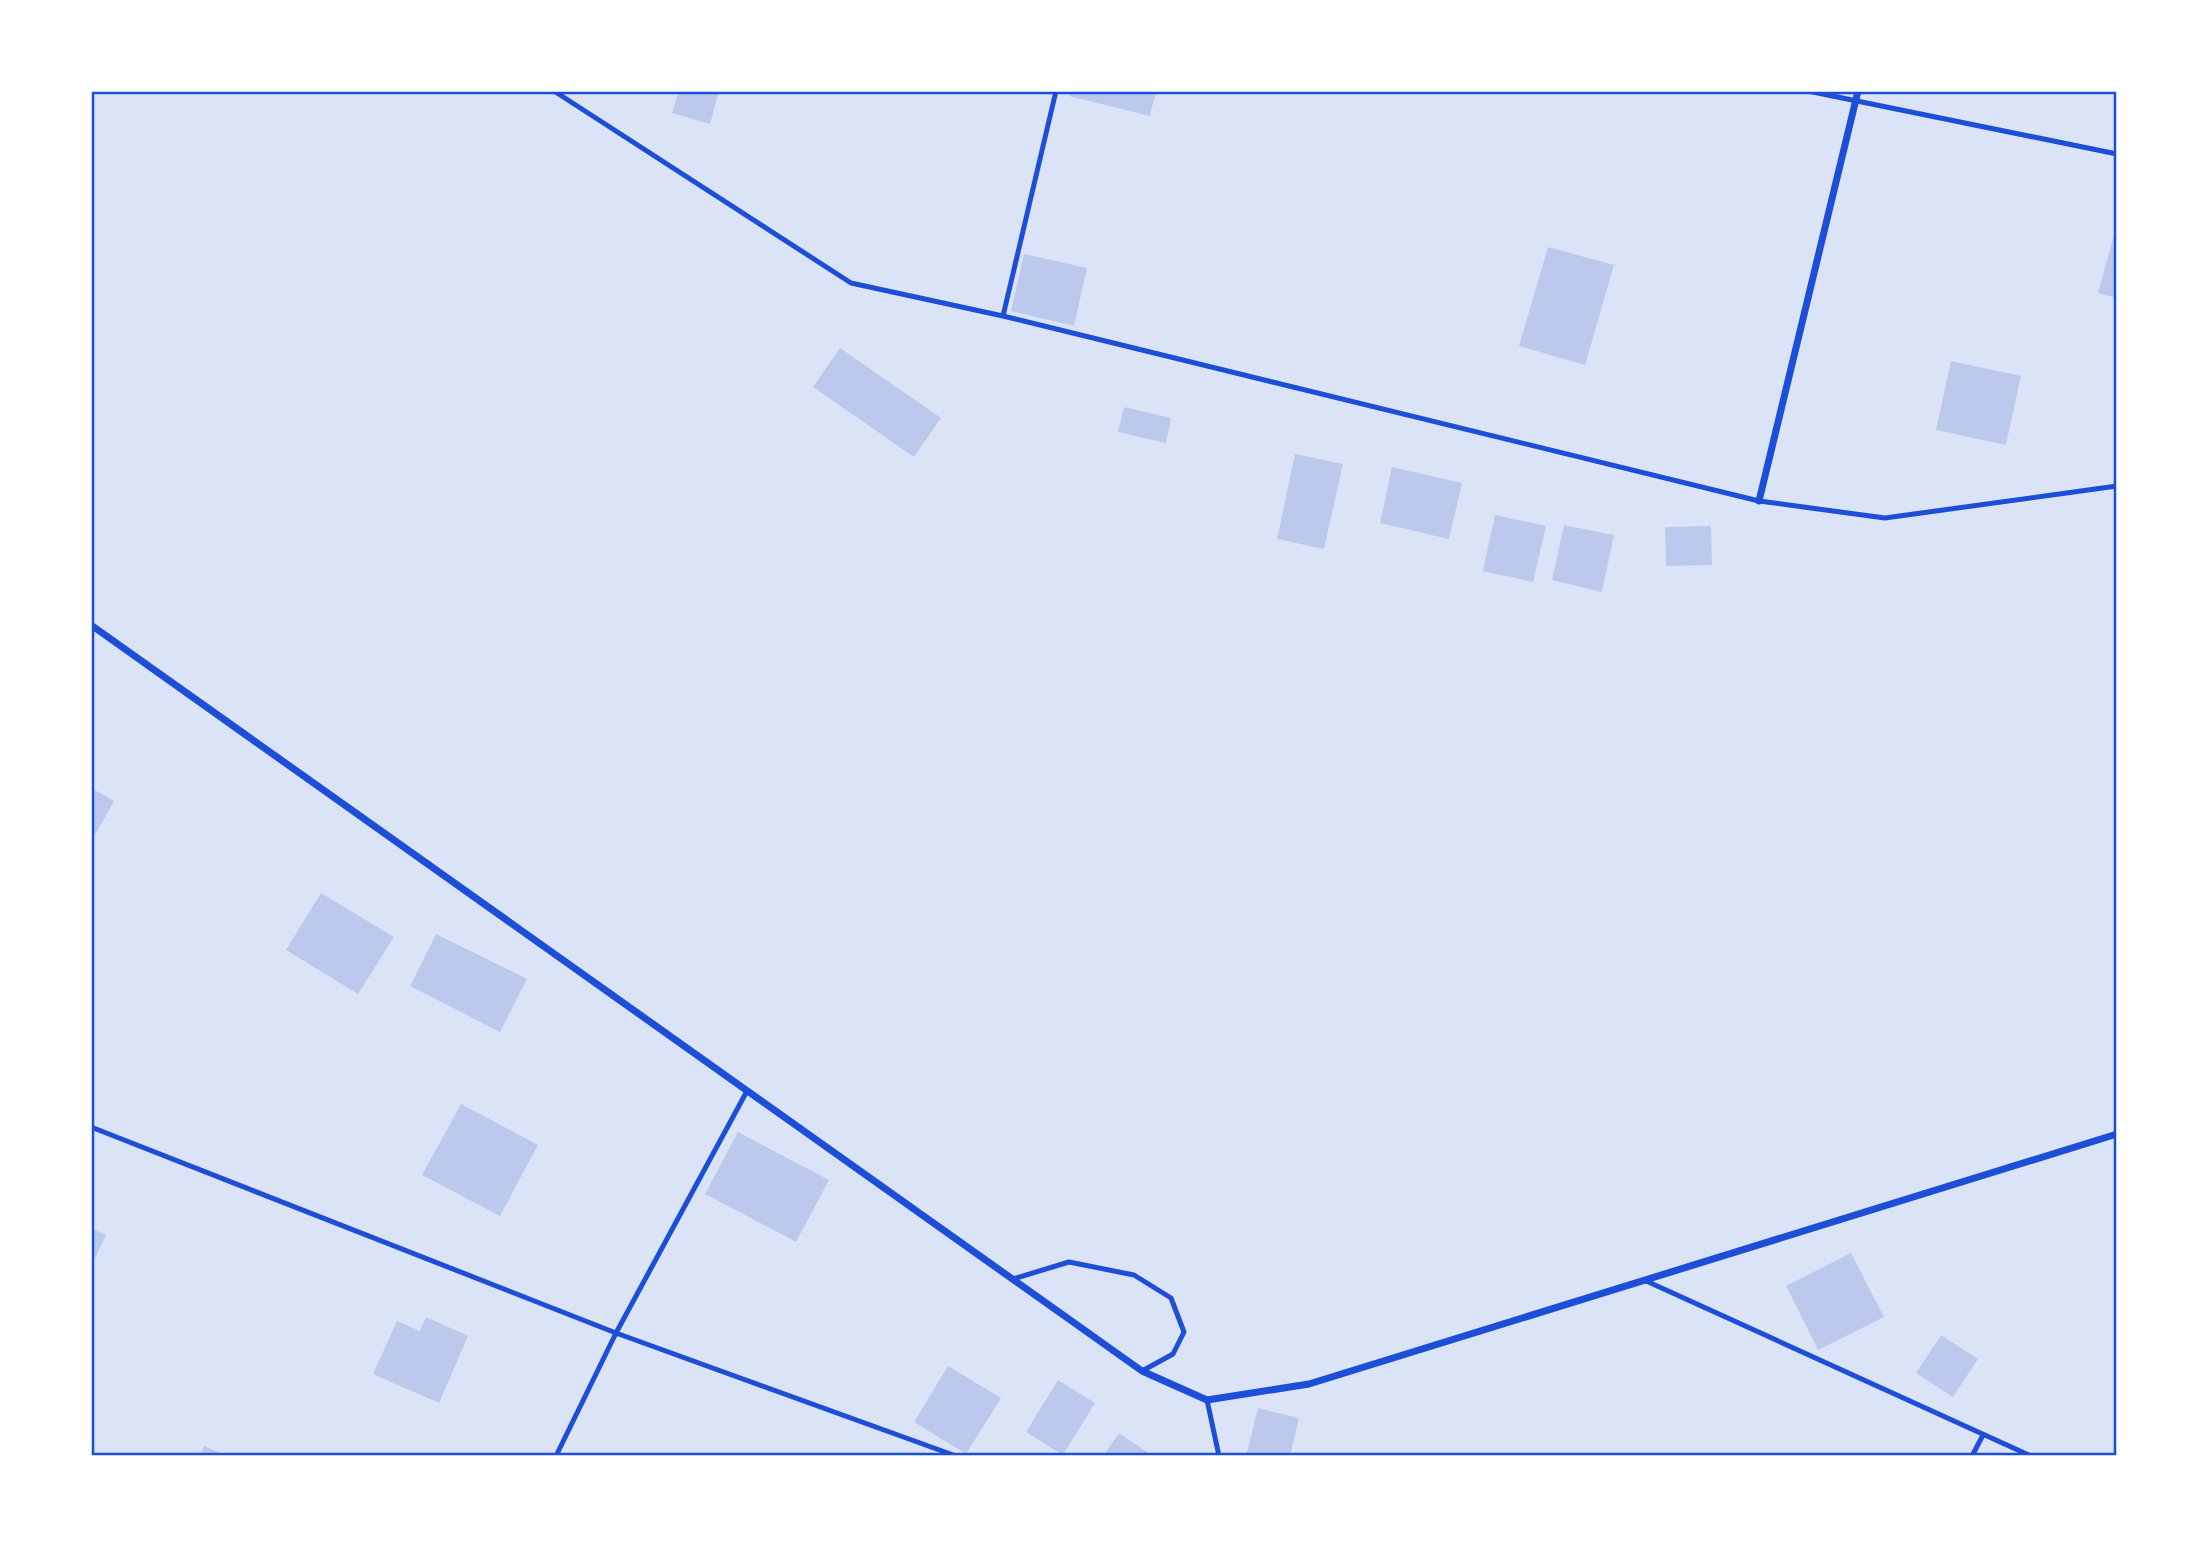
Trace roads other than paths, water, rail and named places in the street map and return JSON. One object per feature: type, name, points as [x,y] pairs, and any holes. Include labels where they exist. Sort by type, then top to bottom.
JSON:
[{"type":"street","points":[[1759,502],[1858,91]]},
{"type":"street","points":[[91,625],[1142,1371],[1207,1400],[1309,1384],[2117,1134]]},
{"type":"lane","points":[[554,91],[851,283],[1003,316],[1759,502],[1885,518],[2117,486]]},
{"type":"lane","points":[[1003,316],[1056,91]]},
{"type":"lane","points":[[1808,91],[2117,154]]},
{"type":"lane","points":[[556,1456],[617,1333],[747,1091]]},
{"type":"lane","points":[[91,1127],[617,1333],[956,1456]]},
{"type":"lane","points":[[1013,1279],[1069,1262],[1134,1275],[1171,1298],[1184,1332],[1173,1354],[1142,1371]]},
{"type":"lane","points":[[1643,1280],[2031,1456]]},
{"type":"lane","points":[[1207,1400],[1219,1456]]},
{"type":"lane","points":[[1972,1456],[1983,1435]]}]
